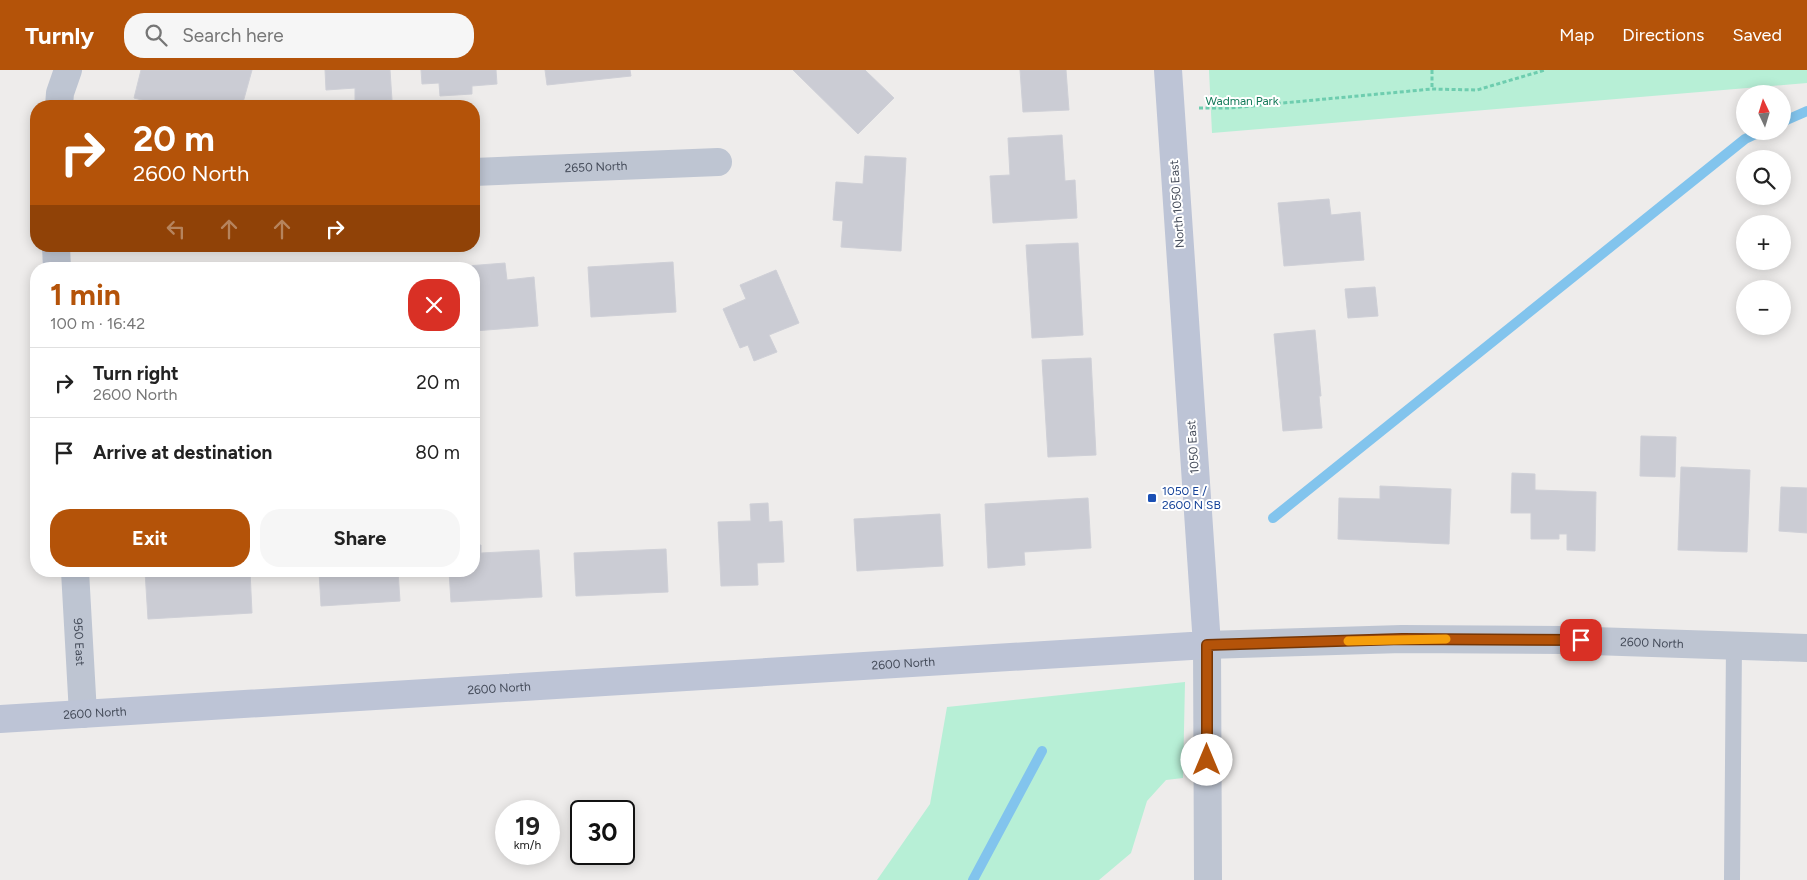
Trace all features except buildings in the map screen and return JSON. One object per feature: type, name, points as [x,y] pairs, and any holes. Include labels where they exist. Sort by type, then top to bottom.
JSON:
[{"type":"main road","name":"North 1050 East","points":[[1168,70],[1186,339]]},
{"type":"main road","name":"1050 East","points":[[1186,339],[1207,645]]},
{"type":"main road","name":"2600 North","points":[[0,719],[1207,645]]},
{"type":"street","points":[[59,100],[68,70]]},
{"type":"street","name":"2650 North","points":[[480,172],[718,162]]},
{"type":"street","name":"950 East","points":[[75,577],[83,714]]},
{"type":"street","name":"2600 North","points":[[1207,645],[1402,639],[1562,640],[1807,648]]},
{"type":"street","points":[[1207,645],[1208,880]]},
{"type":"lane","points":[[1732,880],[1734,645]]},
{"type":"path","points":[[1432,70],[1432,89]]},
{"type":"path","points":[[1171,107],[1230,108],[1432,89],[1477,90],[1545,70]]},
{"type":"green space","name":"Wadman Park","points":[[1209,70],[1807,70],[1807,83],[1736,85],[1736,89],[1212,133]]},
{"type":"green space","points":[[1185,682],[1183,778],[1166,780],[1147,801],[1131,853],[1099,880],[877,880],[930,804],[947,707]]},
{"type":"waterway","points":[[1791,118],[1807,111]]},
{"type":"waterway","points":[[1273,518],[1744,140]]},
{"type":"waterway","points":[[973,880],[1042,751]]},
{"type":"slow traffic","points":[[1348,641],[1446,639]]},
{"type":"place","name":"1050 E / 2600 N SB","points":[[1152,498]]},
{"type":"route","points":[[1207,760],[1207,645],[1402,639],[1581,640]]}]
